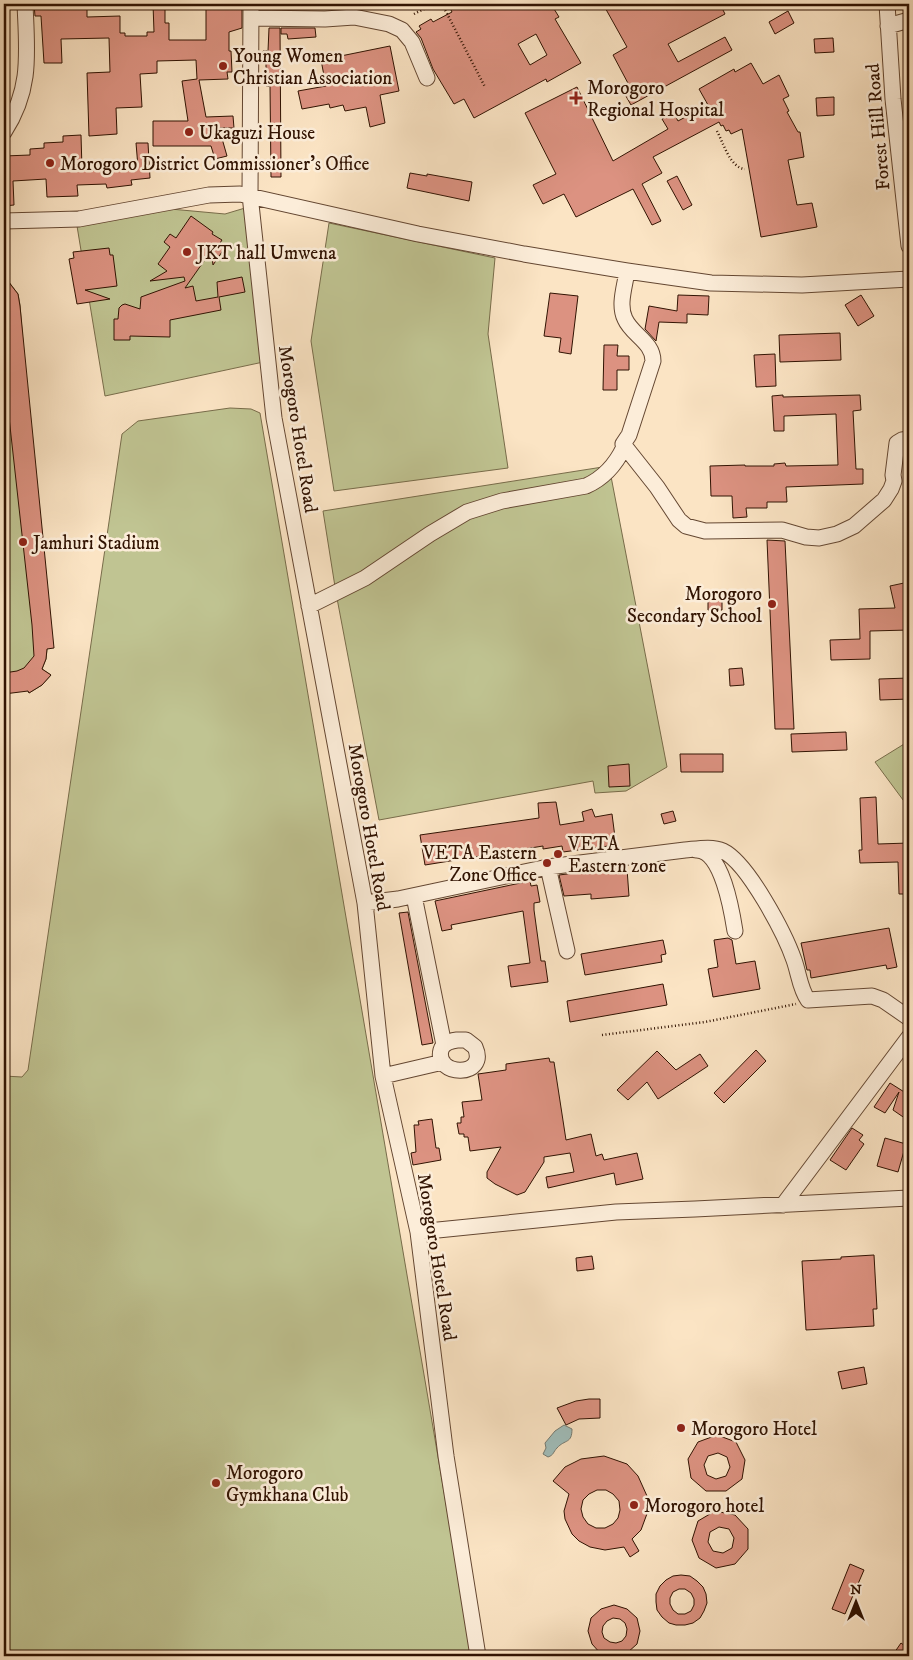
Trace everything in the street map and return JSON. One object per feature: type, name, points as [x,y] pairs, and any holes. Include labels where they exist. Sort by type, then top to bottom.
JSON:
[{"type":"street","points":[[4,132],[17,110],[26,74],[28,60],[25,4]]},
{"type":"street","name":"Forest Hill Road","points":[[887,4],[893,99],[909,246]]},
{"type":"street","points":[[251,11],[324,19],[354,17],[390,24],[402,30],[412,42],[427,78]]},
{"type":"street","name":"Morogoro Hotel Road","points":[[251,11],[250,195],[274,418],[365,903],[383,1076],[418,1232],[446,1456],[478,1656]]},
{"type":"street","points":[[888,26],[909,20]]},
{"type":"street","points":[[4,221],[79,219],[209,194],[229,193],[250,195],[418,234],[627,271],[711,283],[759,285],[846,284],[909,279]]},
{"type":"street","points":[[309,606],[365,578],[430,534],[471,510],[502,501],[576,489],[596,481],[608,471],[619,456],[624,447],[623,444],[629,435],[653,361],[650,348],[633,331],[624,318],[622,303],[627,271]]},
{"type":"street","points":[[623,444],[657,487],[679,520],[686,526],[705,531],[782,530],[806,537],[819,538],[837,534],[854,526],[884,500],[894,481],[897,443],[909,439]]},
{"type":"street","points":[[365,903],[414,896],[548,867],[685,850],[707,848],[720,850],[730,855],[745,872],[780,930],[794,962],[803,992],[808,1000],[860,996],[874,997],[883,1000],[909,1018]]},
{"type":"street","points":[[685,850],[700,850],[713,860],[727,892],[735,931]]},
{"type":"street","points":[[548,867],[567,951]]},
{"type":"street","points":[[414,896],[444,1045]]},
{"type":"street","points":[[783,1205],[909,1036]]},
{"type":"street","points":[[466,1040],[475,1047],[478,1057],[474,1066],[463,1070],[449,1068],[443,1062],[441,1051],[444,1045],[451,1041],[466,1040]]},
{"type":"street","points":[[383,1076],[443,1062]]},
{"type":"street","points":[[418,1232],[616,1212],[909,1198]]},
{"type":"path","points":[[414,14],[434,4]]},
{"type":"path","points":[[442,4],[484,87]]},
{"type":"path","points":[[717,131],[732,162],[740,169],[745,169]]},
{"type":"path","points":[[602,1035],[705,1022],[808,1000]]},
{"type":"green space","points":[[127,205],[225,214],[245,208],[268,361],[105,396],[77,226]]},
{"type":"green space","points":[[329,223],[495,258],[488,334],[508,468],[334,491],[311,341]]},
{"type":"green space","name":"Jamhuri Stadium","points":[[4,273],[18,294],[20,305],[47,649],[42,669],[51,675],[42,685],[29,693],[24,684],[4,686]]},
{"type":"green space","points":[[230,408],[251,409],[260,413],[472,1656],[4,1656],[4,1076],[22,1077],[28,1070],[122,434],[138,421]]},
{"type":"green space","points":[[609,466],[667,767],[626,791],[595,793],[593,781],[379,820],[336,593],[323,511]]},
{"type":"green space","points":[[909,741],[909,808],[875,762]]},
{"type":"water","points":[[564,1425],[572,1429],[571,1437],[550,1456],[548,1457],[543,1454],[546,1448],[545,1443],[555,1431]]},
{"type":"building","points":[[34,4],[87,4],[87,17],[120,16],[120,33],[125,33],[125,36],[147,36],[147,32],[154,32],[153,4],[165,4],[165,23],[169,23],[169,40],[206,40],[206,4],[242,4],[242,28],[229,32],[232,72],[227,72],[228,79],[199,80],[206,117],[233,116],[234,128],[219,128],[227,156],[215,159],[211,146],[153,146],[153,121],[188,121],[182,81],[197,79],[196,60],[157,61],[157,73],[140,74],[142,107],[116,108],[117,134],[89,136],[87,73],[110,72],[109,38],[61,39],[62,63],[44,63],[41,16],[35,16]]},
{"type":"building","points":[[281,4],[313,4],[314,9],[281,9]]},
{"type":"building","points":[[457,4],[551,4],[559,17],[555,19],[581,63],[547,82],[546,79],[474,118],[464,99],[454,104],[433,69],[421,38],[416,32],[421,29],[419,26],[431,19],[433,22],[452,12],[450,8]],"holes":[[[536,34],[547,55],[530,65],[518,44]]]},
{"type":"building","points":[[603,4],[720,4],[725,14],[668,44],[678,62],[725,37],[732,50],[631,105],[623,91],[630,87],[613,55],[627,47]]},
{"type":"building","points":[[788,11],[794,23],[775,34],[769,22]]},
{"type":"building","points":[[269,28],[280,28],[281,177],[271,177],[270,86],[266,86],[266,62],[263,62],[263,51],[268,51]]},
{"type":"building","points":[[281,28],[315,28],[316,37],[288,39],[287,34],[281,34]]},
{"type":"building","points":[[833,38],[834,52],[815,53],[814,39]]},
{"type":"building","points":[[390,46],[399,91],[380,95],[385,123],[370,127],[366,107],[345,111],[343,105],[330,108],[329,104],[302,109],[298,91],[326,86],[321,60]]},
{"type":"building","points":[[751,63],[763,84],[779,75],[789,96],[783,99],[789,111],[787,112],[798,132],[800,132],[804,157],[788,160],[797,205],[812,203],[817,227],[761,237],[742,129],[731,134],[719,122],[653,157],[662,173],[642,184],[661,221],[652,225],[633,189],[576,217],[564,194],[543,204],[533,185],[556,174],[525,113],[577,87],[613,161],[668,129],[662,119],[673,112],[678,121],[708,105],[699,89],[734,69],[735,72]]},
{"type":"building","points":[[834,97],[834,115],[817,116],[816,98]]},
{"type":"building","points":[[81,135],[82,169],[100,168],[100,171],[138,167],[136,143],[148,143],[150,178],[131,180],[132,185],[107,188],[106,184],[77,185],[78,196],[47,197],[46,179],[13,181],[14,205],[4,206],[4,156],[30,155],[30,149],[44,148],[44,143],[63,142],[63,136]]},
{"type":"building","points":[[410,173],[472,182],[469,201],[407,188]]},
{"type":"building","points":[[677,176],[692,205],[683,210],[667,181]]},
{"type":"building","points":[[191,216],[222,240],[218,246],[224,249],[213,265],[211,251],[185,288],[193,286],[196,301],[218,297],[217,282],[242,277],[245,292],[219,297],[221,310],[170,320],[170,337],[130,336],[130,340],[114,340],[114,319],[118,319],[119,308],[122,305],[125,304],[140,309],[141,297],[185,281],[184,277],[150,281],[167,271],[158,264],[170,247],[164,242],[170,234],[176,238]]},
{"type":"building","points":[[109,248],[110,255],[113,255],[117,286],[85,290],[110,299],[77,304],[69,259],[74,258],[73,252]]},
{"type":"building","name":"Jamhuri Stadium","points":[[4,276],[18,294],[20,306],[54,648],[47,649],[42,669],[51,675],[42,685],[29,693],[28,691],[4,694],[4,673],[24,668],[34,656],[4,372]]},
{"type":"building","points":[[550,293],[578,296],[571,354],[559,352],[561,338],[544,336]]},
{"type":"building","points":[[678,295],[709,296],[708,315],[687,314],[687,323],[659,322],[656,341],[645,329],[649,306],[677,311]]},
{"type":"building","points":[[861,295],[874,316],[858,326],[845,305]]},
{"type":"building","points":[[840,333],[841,360],[780,362],[779,335]]},
{"type":"building","points":[[604,345],[618,345],[617,356],[629,356],[629,370],[617,370],[617,390],[603,390]]},
{"type":"building","points":[[775,354],[776,386],[756,387],[754,355]]},
{"type":"building","points":[[783,395],[783,397],[860,395],[861,410],[853,411],[856,469],[863,469],[863,484],[786,487],[787,502],[767,502],[767,508],[746,508],[747,517],[733,518],[732,496],[711,496],[710,466],[774,466],[774,464],[785,463],[786,466],[838,465],[836,414],[784,416],[784,431],[774,431],[772,396]]},
{"type":"building","points":[[767,540],[785,541],[794,729],[775,729]]},
{"type":"building","points":[[904,583],[909,608],[909,630],[870,631],[870,659],[831,660],[830,640],[860,639],[859,609],[895,608],[890,586]]},
{"type":"building","points":[[708,594],[722,594],[722,610],[708,610]]},
{"type":"building","points":[[742,668],[744,685],[730,686],[729,669]]},
{"type":"building","points":[[909,678],[909,699],[880,700],[879,679]]},
{"type":"building","points":[[846,732],[847,750],[792,752],[791,734]]},
{"type":"building","points":[[680,754],[723,754],[723,772],[681,772]]},
{"type":"building","points":[[629,764],[630,786],[609,787],[608,766]]},
{"type":"building","points":[[876,797],[878,844],[909,843],[909,894],[899,894],[898,862],[860,863],[859,850],[862,850],[860,798]]},
{"type":"building","points":[[556,802],[560,825],[584,821],[582,812],[592,809],[595,817],[612,814],[616,845],[563,852],[562,846],[543,849],[543,846],[425,865],[420,835],[539,818],[538,803]]},
{"type":"building","points":[[673,811],[676,821],[664,824],[661,814]]},
{"type":"building","points":[[615,868],[615,870],[627,869],[629,896],[591,899],[591,894],[564,896],[559,875]]},
{"type":"building","points":[[530,881],[531,886],[537,885],[540,902],[534,903],[534,910],[541,961],[545,961],[548,982],[511,987],[508,966],[530,963],[523,911],[451,925],[452,929],[442,931],[435,901]]},
{"type":"building","points":[[408,912],[433,1043],[422,1045],[399,913]]},
{"type":"building","points":[[889,928],[897,967],[887,969],[886,965],[811,978],[810,970],[807,970],[801,943]]},
{"type":"building","points":[[728,938],[732,940],[736,964],[755,961],[760,989],[713,997],[708,969],[718,967],[714,940]]},
{"type":"building","points":[[663,940],[666,954],[661,955],[662,962],[585,975],[581,954]]},
{"type":"building","points":[[663,984],[667,1005],[570,1022],[567,1001]]},
{"type":"building","points":[[756,1050],[766,1061],[724,1103],[714,1093]]},
{"type":"building","points":[[657,1051],[676,1070],[700,1054],[708,1066],[658,1099],[647,1082],[628,1100],[617,1090]]},
{"type":"building","points":[[549,1058],[550,1062],[554,1062],[566,1140],[591,1134],[596,1156],[602,1154],[604,1160],[637,1153],[643,1179],[616,1185],[614,1173],[548,1188],[546,1177],[574,1172],[570,1153],[544,1157],[544,1162],[525,1192],[517,1195],[487,1178],[487,1172],[501,1147],[470,1151],[468,1137],[464,1137],[464,1134],[459,1134],[457,1123],[461,1123],[461,1117],[464,1117],[462,1102],[482,1100],[478,1074],[506,1070],[506,1064]]},
{"type":"building","points":[[890,1083],[909,1095],[909,1121],[893,1110],[899,1092],[885,1113],[874,1107]]},
{"type":"building","points":[[432,1119],[436,1148],[439,1148],[441,1160],[413,1165],[411,1153],[416,1152],[414,1125],[419,1125],[418,1121]]},
{"type":"building","points":[[852,1128],[863,1135],[859,1140],[864,1144],[846,1170],[830,1160]]},
{"type":"building","points":[[885,1138],[906,1144],[898,1172],[877,1166]]},
{"type":"building","points":[[874,1255],[877,1309],[873,1309],[874,1326],[806,1330],[802,1261]]},
{"type":"building","points":[[592,1256],[594,1269],[577,1271],[576,1258]]},
{"type":"building","points":[[864,1367],[867,1384],[842,1389],[838,1372]]},
{"type":"building","points":[[600,1399],[600,1418],[579,1419],[566,1425],[557,1408],[576,1401]]},
{"type":"building","points":[[717,1435],[736,1442],[745,1460],[742,1479],[726,1491],[706,1491],[691,1478],[688,1459],[698,1442]],"holes":[[[718,1453],[727,1457],[730,1467],[726,1476],[716,1479],[707,1475],[704,1465],[708,1456]]]},
{"type":"building","name":"Morogoro hotel","points":[[604,1456],[627,1464],[638,1476],[647,1496],[648,1511],[641,1530],[632,1539],[639,1551],[630,1557],[624,1547],[605,1550],[590,1547],[579,1541],[572,1534],[565,1519],[564,1511],[569,1494],[553,1481],[565,1467],[581,1459]],"holes":[[[597,1490],[606,1490],[619,1501],[620,1510],[618,1518],[613,1524],[605,1528],[596,1528],[588,1524],[583,1517],[581,1509],[583,1500]]]},
{"type":"building","points":[[715,1511],[735,1515],[748,1529],[748,1549],[735,1564],[716,1568],[699,1558],[692,1540],[698,1521]],"holes":[[[719,1527],[729,1529],[734,1538],[732,1548],[723,1553],[713,1551],[708,1542],[710,1532]]]},
{"type":"building","points":[[850,1564],[864,1570],[845,1614],[832,1609]]},
{"type":"building","points":[[673,1576],[690,1576],[703,1587],[706,1594],[707,1603],[704,1611],[700,1618],[693,1623],[676,1625],[669,1623],[657,1610],[656,1594],[660,1586]],"holes":[[[685,1589],[691,1593],[694,1605],[691,1611],[685,1614],[678,1614],[673,1610],[670,1598],[673,1592]]]},
{"type":"building","points":[[614,1605],[627,1609],[637,1618],[640,1631],[637,1644],[627,1653],[617,1656],[601,1654],[592,1644],[588,1631],[591,1618],[601,1609]],"holes":[[[613,1618],[620,1619],[625,1623],[627,1629],[626,1636],[622,1641],[610,1642],[604,1638],[603,1626]]]},
{"type":"building","points":[[901,1643],[909,1649],[909,1656],[892,1656]]},
{"type":"place","name":"Young Women Christian Association","points":[[223,66]]},
{"type":"place","name":"Morogoro Regional Hospital","points":[[576,98]]},
{"type":"place","name":"Ukaguzi House","points":[[189,132]]},
{"type":"place","name":"Morogoro District Commissioner's Office","points":[[50,163]]},
{"type":"place","name":"JKT hall Umwena","points":[[187,252]]},
{"type":"place","name":"Jamhuri Stadium","points":[[23,542]]},
{"type":"place","name":"Morogoro Secondary School","points":[[772,604]]},
{"type":"place","name":"VETA Eastern zone","points":[[558,854]]},
{"type":"place","name":"VETA Eastern Zone Office","points":[[547,863]]},
{"type":"place","name":"Morogoro Hotel","points":[[681,1428]]},
{"type":"place","name":"Morogoro Gymkhana Club","points":[[216,1483]]},
{"type":"place","name":"Morogoro hotel","points":[[634,1505]]}]
